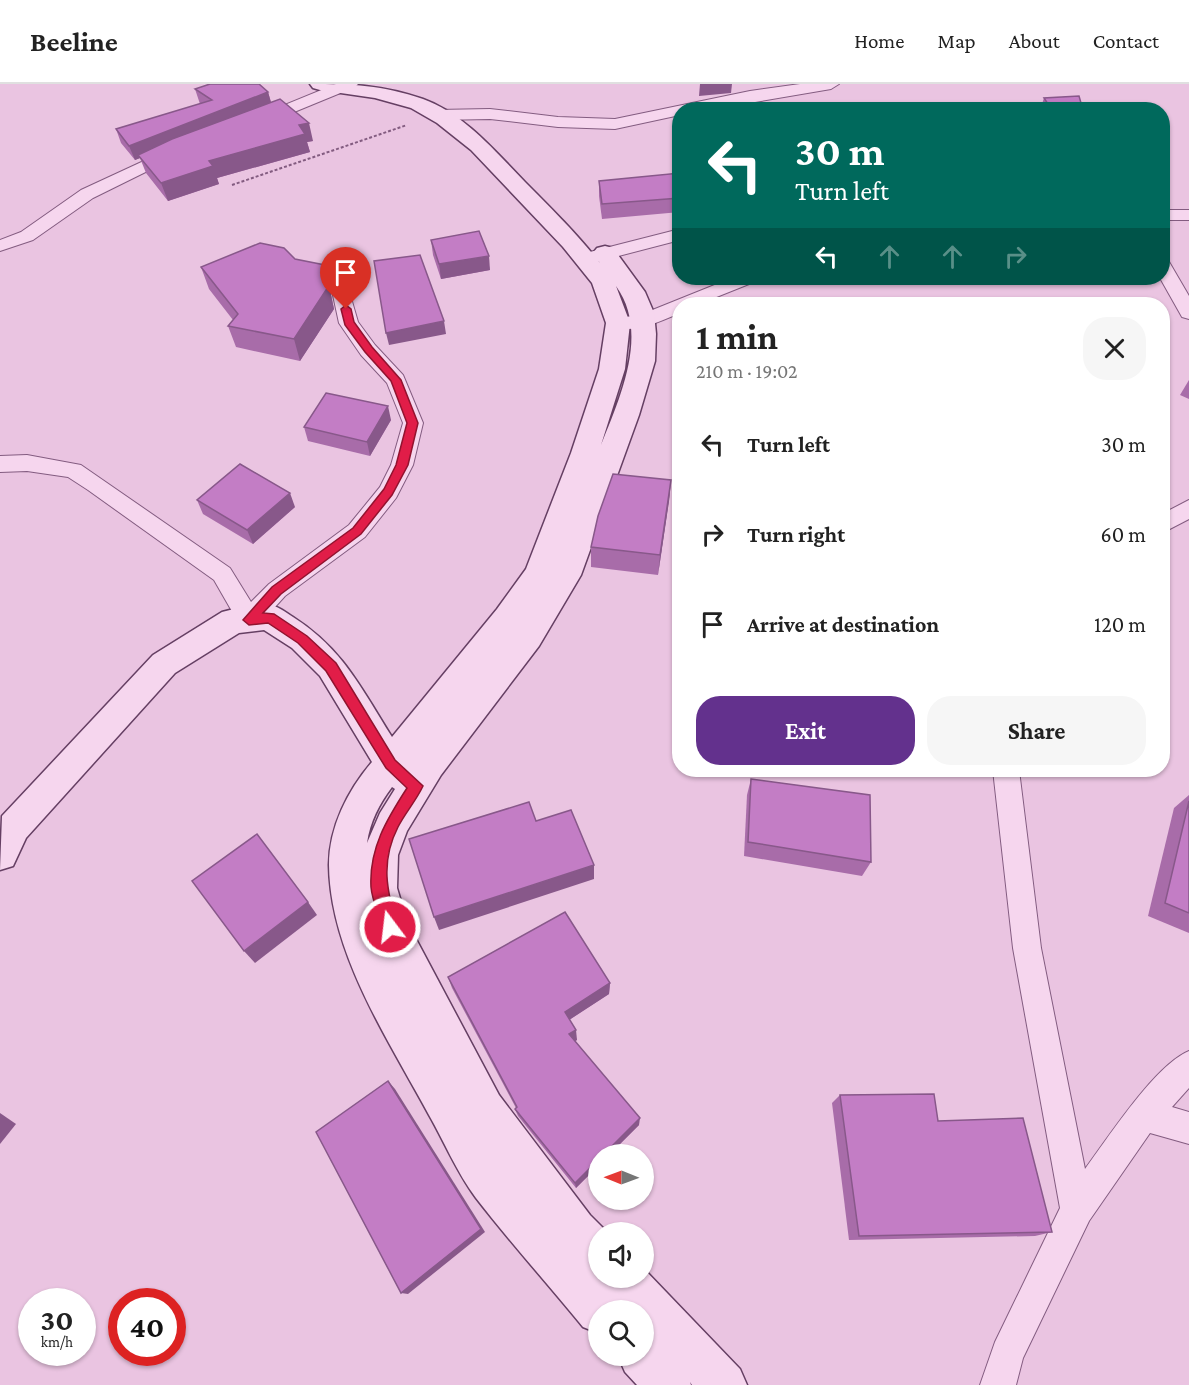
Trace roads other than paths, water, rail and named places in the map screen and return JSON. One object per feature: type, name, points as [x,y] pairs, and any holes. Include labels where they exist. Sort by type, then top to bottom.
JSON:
[{"type":"street","points":[[390,84],[423,93],[449,115],[478,146],[594,256],[603,282],[631,322],[642,361],[626,415],[566,574],[528,637],[429,765],[392,824],[380,855],[379,888],[390,927],[485,1109],[575,1230],[588,1244]]},
{"type":"street","points":[[721,102],[831,84]]},
{"type":"street","points":[[243,126],[336,85],[401,98],[449,115],[490,114],[558,122],[615,124],[672,112]]},
{"type":"street","points":[[0,246],[27,236],[87,194],[107,183],[193,145]]},
{"type":"street","points":[[1170,215],[1189,215]]},
{"type":"street","points":[[594,256],[672,236]]},
{"type":"street","points":[[1170,279],[1189,313]]},
{"type":"street","points":[[701,297],[730,285]]},
{"type":"street","points":[[249,620],[277,590],[357,531],[388,492],[402,465],[413,423],[396,380],[368,350],[349,323],[342,295]]},
{"type":"street","points":[[590,1300],[489,1181],[411,1042],[363,951],[350,899],[347,863],[351,831],[367,793],[508,618],[539,573],[585,453],[612,369],[631,322],[672,308]]},
{"type":"street","points":[[0,464],[27,463],[73,470],[96,484],[222,574],[249,620]]},
{"type":"street","points":[[1170,520],[1189,508]]},
{"type":"street","points":[[0,854],[14,827],[164,664],[233,621],[270,617],[303,639],[331,667],[390,764],[416,786]]},
{"type":"street","points":[[1007,777],[1027,948],[1077,1209]]},
{"type":"street","points":[[998,1385],[1007,1354],[1077,1209],[1143,1115],[1189,1066]]},
{"type":"street","points":[[1143,1115],[1189,1128]]},
{"type":"street","points":[[632,1288],[724,1385]]},
{"type":"street","points":[[650,1366],[668,1385]]}]
